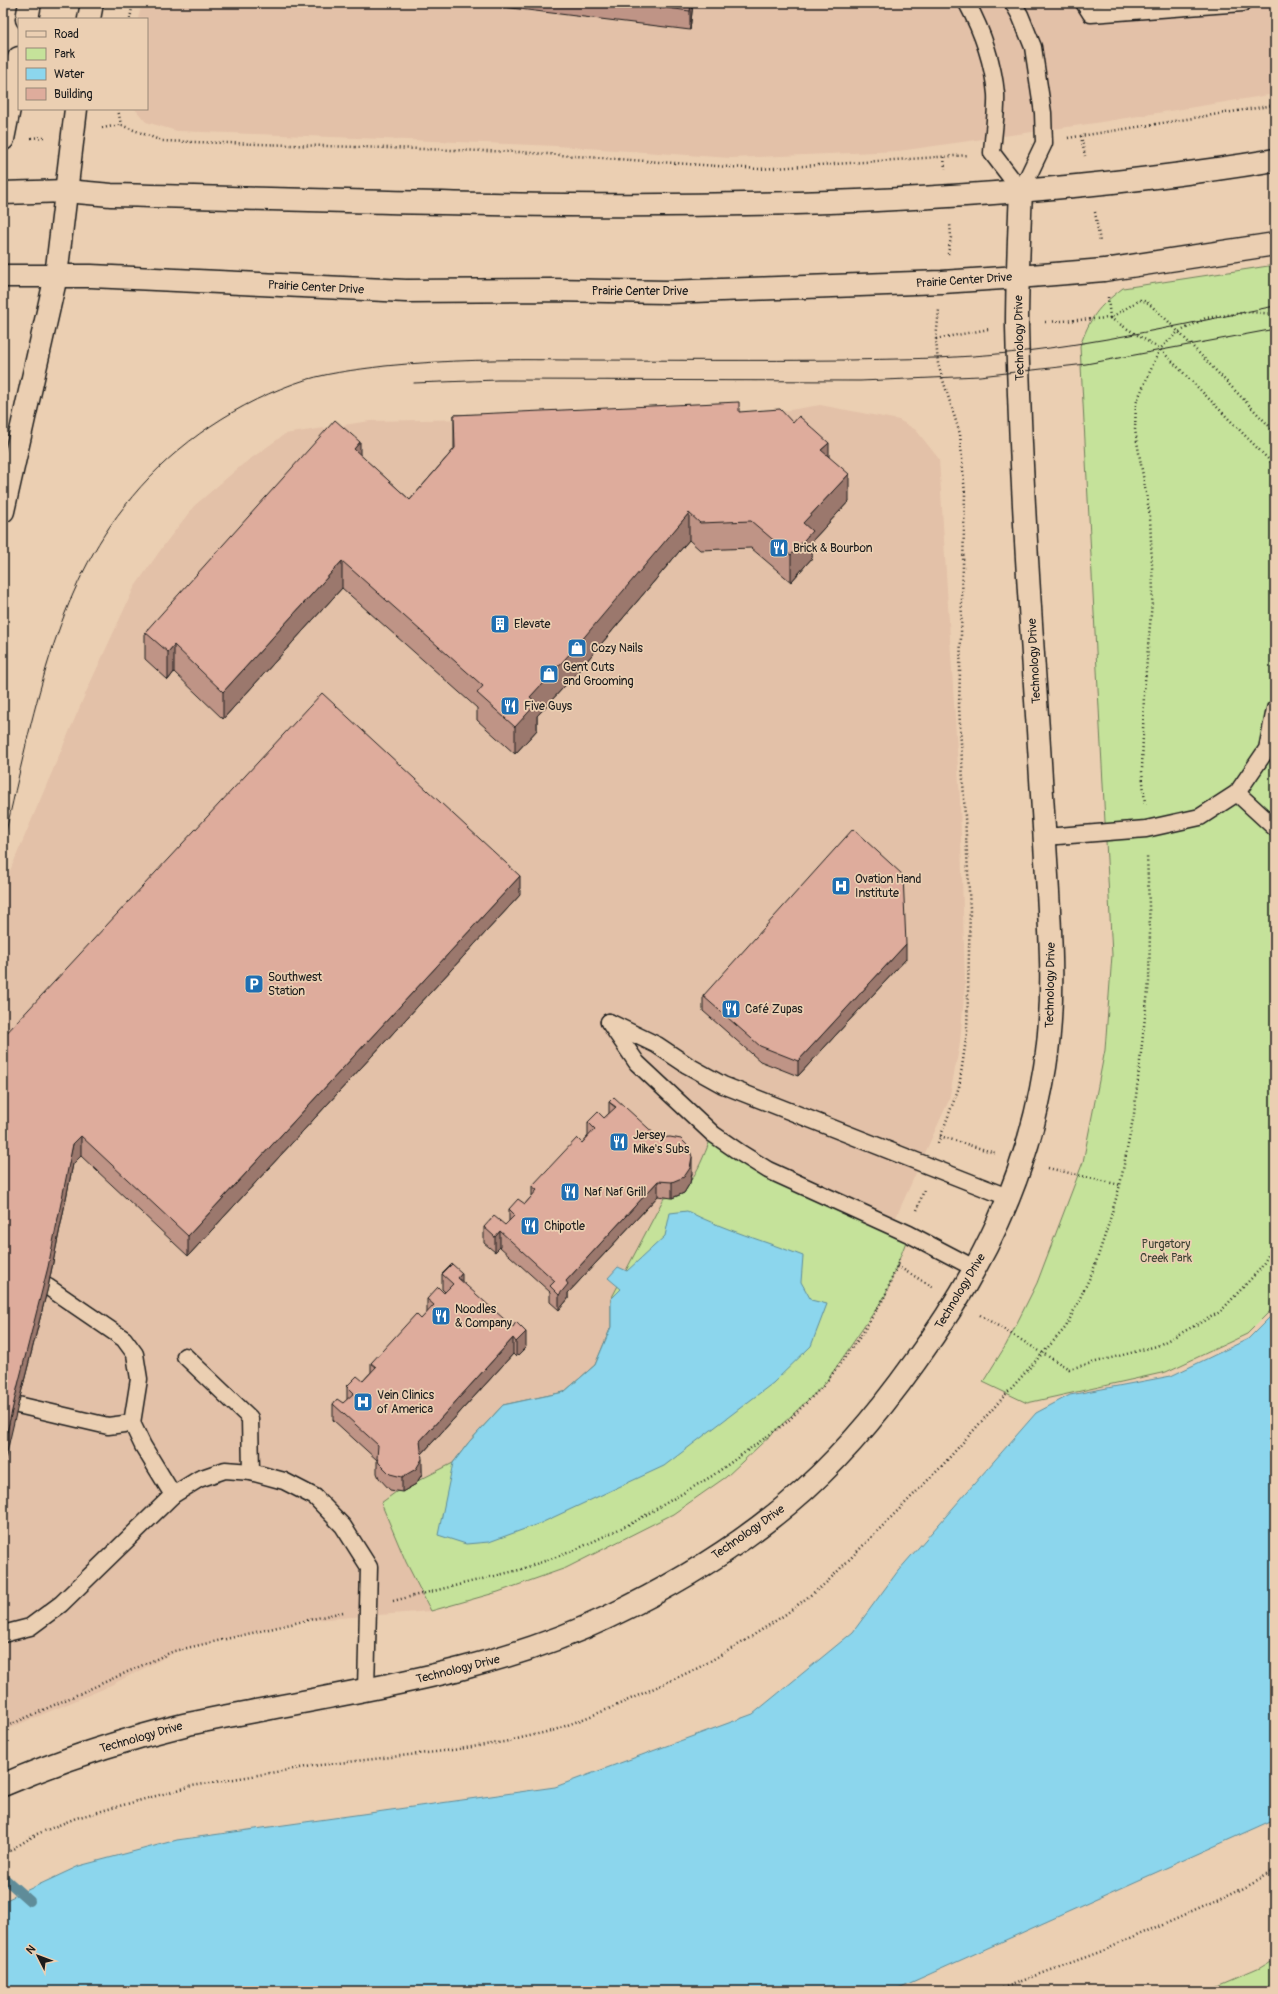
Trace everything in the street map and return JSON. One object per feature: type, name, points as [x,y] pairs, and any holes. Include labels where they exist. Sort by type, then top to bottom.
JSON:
[{"type":"main road","points":[[26,18],[30,3]]},
{"type":"main road","points":[[89,18],[92,3]]},
{"type":"main road","points":[[3,139],[18,63]]},
{"type":"main road","points":[[3,511],[56,276],[76,110]]},
{"type":"main road","points":[[3,194],[66,191],[111,195],[565,205],[765,204],[948,196],[1021,191],[1090,185],[1275,160]]},
{"type":"main road","name":"Technology Drive","points":[[3,1785],[64,1761],[126,1740],[172,1728],[366,1689],[502,1659],[614,1614],[677,1580],[742,1538],[790,1502],[842,1453],[881,1410],[958,1301],[976,1269],[1010,1198],[1023,1161],[1045,1068],[1052,1013],[1052,970],[1023,466],[1017,324],[1021,191]]},
{"type":"main road","name":"Prairie Center Drive","points":[[3,276],[56,276],[406,291],[550,290],[666,292],[942,282],[1104,270],[1275,244]]},
{"type":"lane","points":[[966,3],[981,31],[988,55],[996,94],[992,153],[1021,191],[1044,143],[1043,113],[1033,47],[1014,3]]},
{"type":"lane","points":[[1084,3],[1091,14],[1243,3]]},
{"type":"lane","points":[[1045,837],[1146,830],[1200,817],[1237,793],[1267,749],[1275,709]]},
{"type":"lane","points":[[1237,793],[1275,828]]},
{"type":"lane","points":[[976,1269],[909,1234],[768,1170],[713,1134],[637,1063],[609,1022],[657,1045],[687,1065],[723,1085],[1010,1198]]},
{"type":"lane","points":[[48,1287],[124,1339],[135,1354],[139,1379],[132,1423],[143,1446],[173,1495]]},
{"type":"lane","points":[[185,1356],[250,1418],[251,1472]]},
{"type":"lane","points":[[18,1405],[108,1426],[132,1423]]},
{"type":"lane","points":[[3,1634],[30,1626],[61,1604],[173,1495],[200,1479],[225,1470],[251,1472],[284,1481],[316,1497],[343,1526],[369,1567],[366,1689]]},
{"type":"path","points":[[130,18],[133,3]]},
{"type":"path","points":[[1110,318],[1104,270],[1081,136],[1275,105]]},
{"type":"path","points":[[3,1728],[174,1651],[519,1570],[573,1551],[634,1522],[712,1476],[788,1422],[824,1384],[860,1337],[885,1296],[909,1234],[959,1087],[967,1033],[970,908],[959,706],[965,494],[960,434],[938,364],[936,339],[942,282],[951,238],[944,157],[759,169],[518,152],[162,141],[121,125],[118,110]]},
{"type":"path","points":[[1110,318],[1140,300],[1147,302],[1168,321],[1275,432]]},
{"type":"path","points":[[1160,349],[1178,333],[1206,318],[1249,312],[1275,314]]},
{"type":"path","points":[[1110,318],[1160,349],[1275,466]]},
{"type":"path","points":[[1070,1173],[1120,1185]]},
{"type":"path","points":[[1006,1331],[1069,1369],[1157,1346],[1220,1312],[1261,1268],[1275,1243]]},
{"type":"path","points":[[3,1854],[38,1834]]},
{"type":"path","points":[[995,1991],[1106,1950],[1232,1893],[1275,1871]]},
{"type":"shaded area","points":[[142,3],[1275,3],[1275,94],[1095,123],[899,151],[731,158],[557,146],[177,131],[146,122],[136,110],[148,110],[148,18],[138,18]]},
{"type":"shaded area","points":[[820,405],[899,420],[916,430],[939,459],[960,800],[965,985],[960,1043],[949,1100],[892,1226],[726,1477],[431,1611],[300,1621],[180,1650],[103,1689],[3,1731],[3,887],[87,690],[134,588],[194,506],[242,465],[285,434],[370,421],[693,415],[784,411]]},
{"type":"green space","name":"Purgatory Creek Park","points":[[1275,265],[1275,1306],[1247,1334],[1166,1372],[1027,1403],[983,1382],[1006,1345],[1037,1283],[1083,1162],[1105,1050],[1112,955],[1080,346],[1096,313],[1107,301],[1123,288]]},
{"type":"green space","points":[[713,1134],[909,1234],[885,1296],[824,1385],[726,1477],[673,1514],[566,1568],[498,1592],[431,1611],[406,1562],[381,1503],[396,1492],[453,1463],[469,1442],[503,1405],[564,1392],[595,1365],[611,1327],[611,1299],[664,1198],[674,1196],[682,1191],[689,1183],[695,1174]]},
{"type":"green space","points":[[1275,1957],[1275,1991],[1203,1991],[1259,1967]]},
{"type":"water","points":[[687,1211],[730,1230],[803,1256],[801,1282],[811,1300],[827,1304],[811,1346],[773,1383],[664,1466],[541,1523],[489,1542],[466,1544],[438,1535],[453,1463],[469,1442],[503,1405],[564,1392],[595,1365],[611,1327],[611,1299],[621,1289],[608,1278],[618,1267],[627,1271],[665,1236],[670,1213]]},
{"type":"water","points":[[1275,1312],[1275,1819],[892,1991],[3,1991],[4,1901],[79,1866],[177,1840],[555,1787],[753,1714],[853,1632],[898,1571],[1036,1413],[1070,1395],[1171,1376],[1248,1339]]},
{"type":"building","points":[[629,3],[691,3],[690,11]]},
{"type":"building","name":"Elevate","points":[[739,402],[739,412],[780,409],[793,423],[799,416],[829,443],[821,450],[849,474],[803,523],[812,531],[791,555],[751,521],[700,523],[689,513],[575,648],[530,697],[537,703],[515,727],[477,693],[483,686],[342,561],[223,692],[174,645],[168,652],[145,632],[335,420],[360,442],[354,449],[410,500],[455,448],[454,415]]},
{"type":"building","name":"Southwest Station","points":[[322,693],[520,876],[188,1236],[81,1136],[73,1144],[48,1267],[3,1449],[3,1037]]},
{"type":"building","points":[[853,829],[903,875],[906,944],[798,1061],[760,1046],[703,996]]},
{"type":"building","points":[[614,1097],[659,1138],[670,1137],[681,1139],[689,1147],[692,1157],[690,1168],[684,1177],[672,1182],[658,1181],[566,1281],[568,1284],[559,1295],[550,1286],[555,1281],[500,1231],[495,1237],[484,1227],[494,1216],[505,1225],[515,1215],[509,1209],[518,1199],[525,1204],[537,1190],[532,1186],[577,1138],[582,1143],[595,1129],[588,1122],[598,1112],[604,1118],[616,1107],[609,1102]]},
{"type":"building","points":[[452,1264],[462,1273],[458,1278],[513,1327],[516,1322],[526,1332],[516,1342],[513,1338],[420,1441],[422,1459],[416,1469],[402,1477],[390,1474],[379,1463],[377,1458],[378,1445],[333,1404],[337,1399],[343,1403],[354,1393],[347,1386],[357,1376],[363,1381],[376,1367],[371,1363],[416,1314],[421,1319],[434,1305],[427,1299],[438,1287],[444,1293],[453,1284],[442,1274]]},
{"type":"waterway","points":[[3,1877],[30,1901]]},
{"type":"tram line","points":[[3,844],[23,757],[46,668],[78,583],[99,543],[124,507],[141,487],[179,450],[222,419],[245,405],[269,394],[304,380],[327,375],[385,366],[430,362],[475,360],[848,360],[927,358],[1011,353],[1125,336],[1275,306]]},
{"type":"tram line","points":[[414,383],[498,380],[860,381],[980,376],[1086,364],[1275,329]]},
{"type":"place","name":"Brick & Bourbon","points":[[779,548]]},
{"type":"place","name":"Elevate","points":[[500,624]]},
{"type":"place","name":"Cozy Nails","points":[[577,648]]},
{"type":"place","name":"Gent Cuts and Grooming","points":[[549,674]]},
{"type":"place","name":"Five Guys","points":[[510,706]]},
{"type":"place","name":"Ovation Hand Institute","points":[[841,886]]},
{"type":"place","name":"Southwest Station","points":[[254,984]]},
{"type":"place","name":"Café Zupas","points":[[731,1009]]},
{"type":"place","name":"Jersey Mike's Subs","points":[[619,1142]]},
{"type":"place","name":"Naf Naf Grill","points":[[570,1192]]},
{"type":"place","name":"Chipotle","points":[[530,1226]]},
{"type":"place","name":"Noodles & Company","points":[[441,1316]]},
{"type":"place","name":"Vein Clinics of America","points":[[363,1402]]}]
